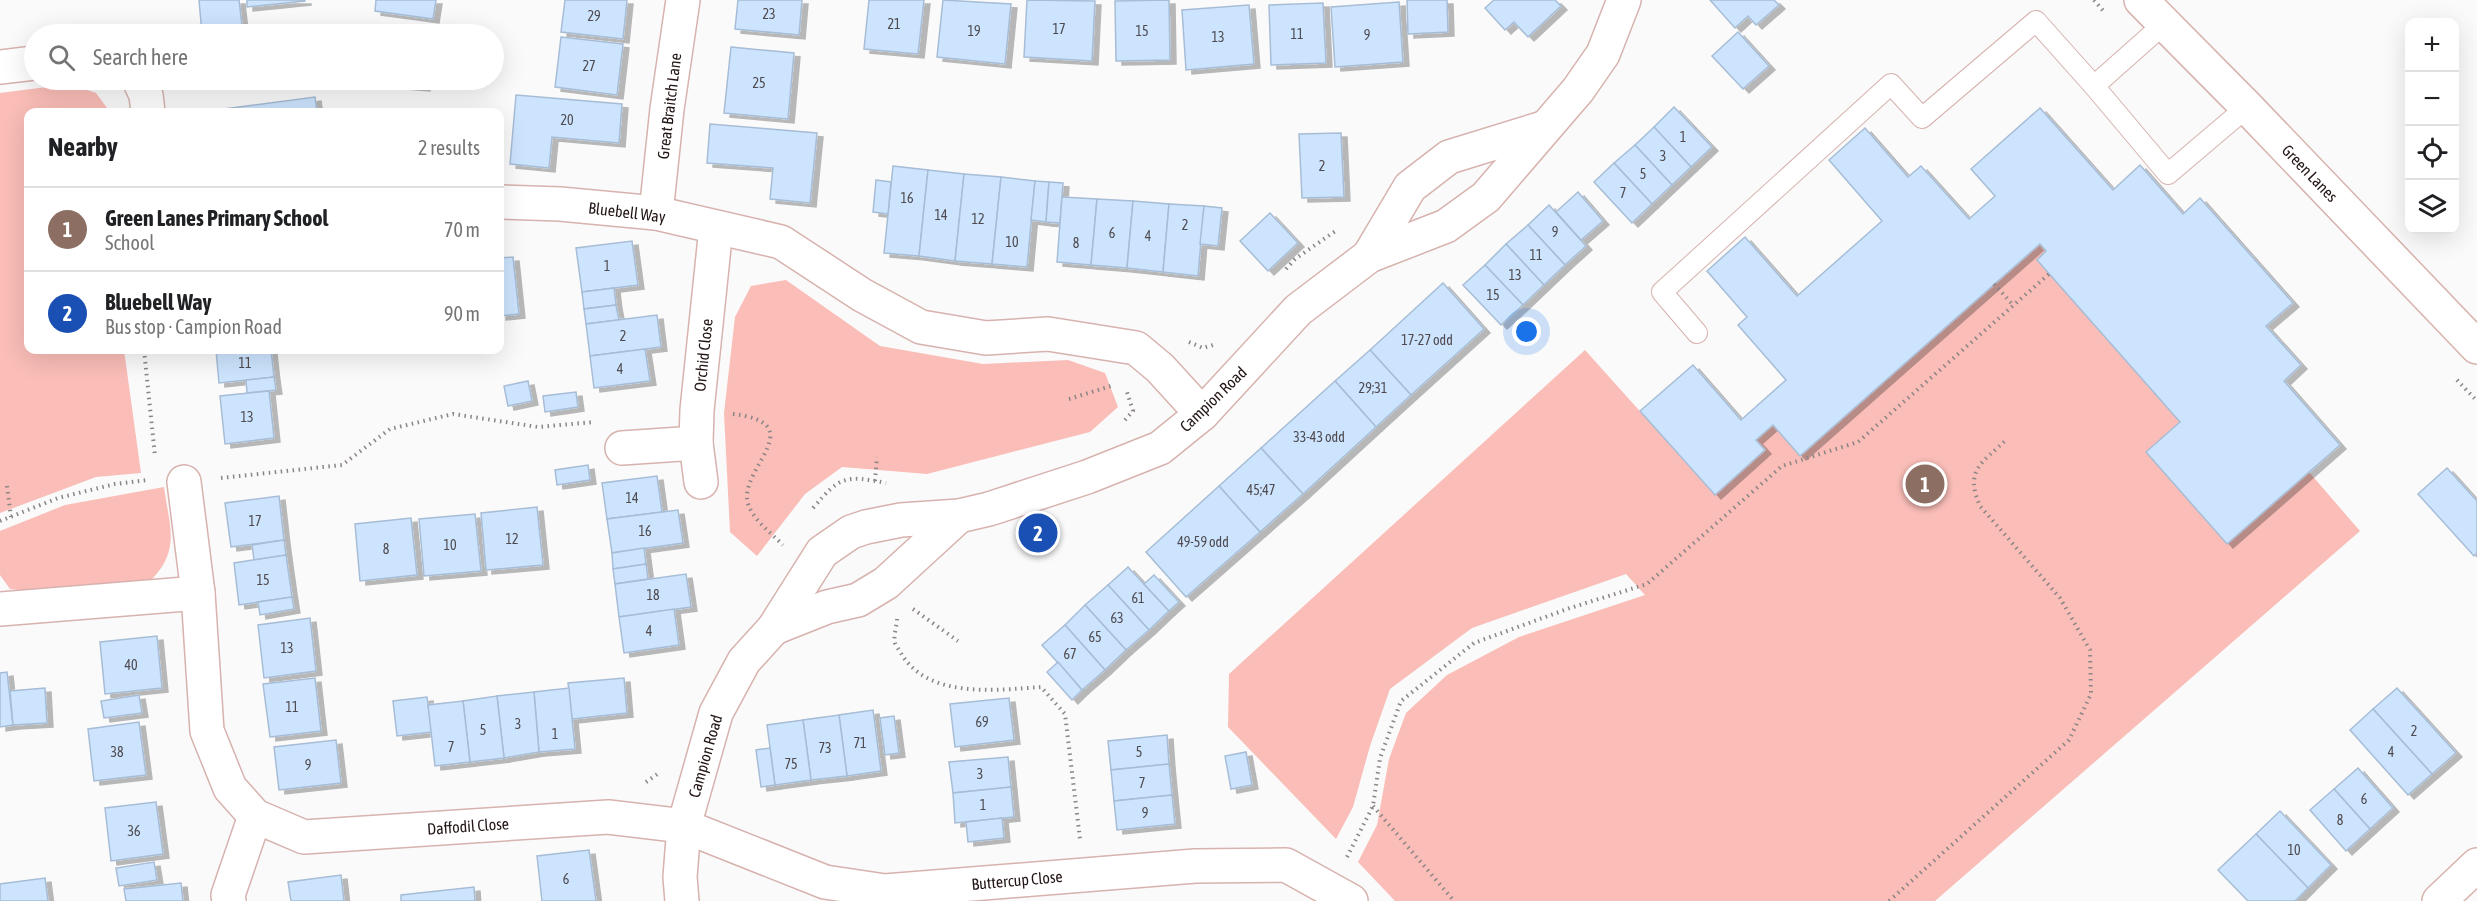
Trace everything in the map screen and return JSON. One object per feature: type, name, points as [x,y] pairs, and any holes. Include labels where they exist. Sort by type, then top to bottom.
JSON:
[{"type":"street","name":"Great Braitch Lane","points":[[656,213],[667,109],[683,0]]},
{"type":"street","name":"Campion Road","points":[[682,901],[680,877],[684,826],[716,713],[744,661],[774,628],[822,552],[851,532],[866,527],[901,520],[959,516],[989,509],[1087,477],[1160,448],[1202,414],[1298,310],[1369,255],[1446,226],[1471,210],[1486,196],[1578,90],[1603,54],[1624,0]]},
{"type":"street","name":"Green Lanes","points":[[2141,0],[2247,107],[2477,348]]},
{"type":"street","points":[[0,67],[24,64]]},
{"type":"street","points":[[144,90],[148,108]]},
{"type":"street","name":"Campion Road","points":[[1369,255],[1410,187],[1438,164],[1449,157],[1543,128]]},
{"type":"street","name":"Bluebell Way","points":[[504,202],[560,204],[656,213],[781,242],[862,295],[921,327],[986,338],[1048,334],[1136,348],[1160,368],[1202,414]]},
{"type":"street","name":"Orchid Close","points":[[702,482],[696,443],[697,410],[716,228]]},
{"type":"street","points":[[622,448],[696,443]]},
{"type":"street","name":"Daffodil Close","points":[[170,474],[198,593],[207,731],[230,788],[255,816],[303,837],[608,817],[684,826]]},
{"type":"street","name":"Campion Road","points":[[774,628],[827,607],[858,600],[886,583],[959,516]]},
{"type":"street","points":[[0,609],[198,593]]},
{"type":"street","points":[[229,901],[228,895],[255,816]]},
{"type":"street","name":"Buttercup Close","points":[[684,826],[825,882],[885,891],[1195,866],[1286,865],[1351,901]]},
{"type":"street","points":[[2439,901],[2477,865]]},
{"type":"lane","points":[[1697,333],[1662,292],[1891,84],[1922,118],[2036,21],[2168,174],[2247,107]]},
{"type":"lane","points":[[2094,86],[2164,23]]},
{"type":"path","points":[[1350,854],[1373,807],[1380,758],[1401,701],[1474,643],[1570,608],[1647,584],[1782,466],[1858,442],[2049,274]]},
{"type":"path","points":[[1994,284],[2013,305]]},
{"type":"path","points":[[145,354],[170,474],[342,465],[390,429],[453,414],[538,427],[595,422]]},
{"type":"path","points":[[1069,399],[1124,382]]},
{"type":"path","points":[[697,410],[754,417],[768,428],[770,445],[748,484],[747,500],[753,515],[783,545],[789,538]]},
{"type":"path","points":[[1889,901],[2069,740],[2091,694],[2090,650],[2060,598],[1980,506],[1973,489],[1976,469],[2007,439]]},
{"type":"path","points":[[875,481],[877,457]]},
{"type":"path","points":[[0,521],[58,498],[115,484]]},
{"type":"path","points":[[7,486],[11,517]]},
{"type":"path","points":[[807,516],[813,508],[838,541]]},
{"type":"path","points":[[886,583],[896,599],[895,642],[908,664],[928,679],[966,689],[1000,690],[1041,687],[1065,714],[1084,875]]},
{"type":"path","points":[[912,609],[958,641]]},
{"type":"path","points":[[1373,807],[1454,901]]},
{"type":"shaded area","points":[[24,90],[87,90],[96,93],[107,108],[24,108],[24,354],[125,354],[141,473],[96,477],[0,513],[0,93]]},
{"type":"shaded area","points":[[2040,244],[2046,251],[2037,260],[2180,422],[2146,452],[2227,544],[2309,472],[2360,531],[1935,901],[1395,901],[1358,862],[1377,825],[1389,759],[1406,713],[1447,675],[1519,637],[1645,595],[1626,574],[1472,628],[1390,689],[1370,746],[1353,807],[1336,839],[1228,727],[1229,674],[1585,350],[1715,495],[1765,450],[1756,440],[1773,425],[1800,455]]},
{"type":"shaded area","points":[[786,280],[880,346],[983,364],[1068,360],[1105,373],[1118,407],[1090,432],[927,474],[842,467],[805,494],[757,556],[730,532],[724,413],[735,317],[751,286]]},
{"type":"shaded area","points":[[164,487],[170,525],[170,547],[161,568],[152,579],[36,592],[10,589],[0,575],[0,531],[65,505]]},
{"type":"building","points":[[199,0],[239,0],[242,24],[201,24]]},
{"type":"building","points":[[247,0],[305,0],[305,1],[247,7]]},
{"type":"building","points":[[376,0],[436,0],[433,19],[375,11]]},
{"type":"building","points":[[565,0],[627,0],[623,39],[561,32]]},
{"type":"building","points":[[738,0],[802,0],[799,35],[735,29]]},
{"type":"building","points":[[869,0],[924,0],[918,54],[864,49]]},
{"type":"building","points":[[943,0],[1011,4],[1005,64],[937,57]]},
{"type":"building","points":[[1027,0],[1095,1],[1092,61],[1024,57]]},
{"type":"building","points":[[1169,0],[1170,60],[1116,61],[1115,1]]},
{"type":"building","points":[[1407,0],[1447,0],[1448,32],[1408,34]]},
{"type":"building","points":[[1494,0],[1555,0],[1561,6],[1528,37],[1514,22],[1505,30],[1485,8]]},
{"type":"building","points":[[1710,0],[1774,0],[1779,5],[1756,25],[1748,16],[1735,28]]},
{"type":"building","points":[[1399,2],[1403,62],[1335,67],[1331,7]]},
{"type":"building","points":[[1323,3],[1326,63],[1271,65],[1269,5]]},
{"type":"building","points":[[1249,5],[1254,64],[1186,70],[1182,10]]},
{"type":"building","points":[[1738,32],[1769,66],[1743,89],[1712,56]]},
{"type":"building","points":[[561,37],[623,44],[617,95],[555,87]]},
{"type":"building","points":[[731,47],[794,53],[788,119],[724,113]]},
{"type":"building","points":[[516,95],[622,104],[619,143],[552,137],[549,168],[510,164]]},
{"type":"building","points":[[315,97],[316,108],[232,108]]},
{"type":"building","points":[[1674,107],[1712,147],[1691,167],[1654,127]]},
{"type":"building","points":[[2040,108],[2113,190],[2140,165],[2183,214],[2200,198],[2293,303],[2266,326],[2301,365],[2284,381],[2340,445],[2227,544],[2146,452],[2180,422],[2037,260],[2046,251],[2040,244],[1800,456],[1773,425],[1756,440],[1765,450],[1715,495],[1640,411],[1693,365],[1741,420],[1786,380],[1738,325],[1747,317],[1707,271],[1745,237],[1797,296],[1882,221],[1829,160],[1865,128],[1908,177],[1921,166],[1969,219],[1995,196],[1971,169]]},
{"type":"building","points":[[710,124],[817,133],[810,203],[770,199],[773,168],[707,163]]},
{"type":"building","points":[[1654,127],[1691,167],[1672,185],[1635,145]]},
{"type":"building","points":[[1341,133],[1344,197],[1302,198],[1299,134]]},
{"type":"building","points":[[1635,145],[1672,185],[1652,204],[1614,163]]},
{"type":"building","points":[[1614,163],[1652,204],[1632,223],[1594,182]]},
{"type":"building","points":[[893,166],[928,170],[919,256],[884,253]]},
{"type":"building","points":[[928,170],[964,174],[955,261],[919,256]]},
{"type":"building","points":[[964,174],[1001,177],[992,264],[955,261]]},
{"type":"building","points":[[1001,177],[1035,181],[1027,267],[992,264]]},
{"type":"building","points":[[876,180],[891,182],[888,214],[873,212]]},
{"type":"building","points":[[1035,181],[1049,182],[1046,222],[1031,220]]},
{"type":"building","points":[[1049,182],[1063,183],[1060,223],[1046,222]]},
{"type":"building","points":[[1578,192],[1603,221],[1581,240],[1556,212]]},
{"type":"building","points":[[1062,197],[1097,199],[1091,265],[1057,262]]},
{"type":"building","points":[[1097,199],[1133,201],[1127,268],[1091,265]]},
{"type":"building","points":[[1133,201],[1169,204],[1163,272],[1127,268]]},
{"type":"building","points":[[1169,204],[1204,206],[1198,276],[1163,272]]},
{"type":"building","points":[[1549,205],[1586,246],[1565,265],[1528,225]]},
{"type":"building","points":[[1204,206],[1222,208],[1218,246],[1200,244]]},
{"type":"building","points":[[1270,213],[1298,243],[1268,271],[1240,241]]},
{"type":"building","points":[[1528,225],[1565,265],[1544,285],[1506,244]]},
{"type":"building","points":[[632,241],[638,285],[582,292],[576,248]]},
{"type":"building","points":[[1506,244],[1544,285],[1523,305],[1485,265]]},
{"type":"building","points":[[513,257],[519,314],[504,316],[504,258]]},
{"type":"building","points":[[1485,265],[1523,305],[1501,325],[1463,285]]},
{"type":"building","points":[[1443,283],[1484,329],[1411,395],[1370,350]]},
{"type":"building","points":[[614,288],[616,305],[584,309],[582,292]]},
{"type":"building","points":[[616,305],[619,320],[586,324],[584,309]]},
{"type":"building","points":[[657,315],[661,347],[590,356],[586,324]]},
{"type":"building","points":[[645,349],[650,381],[594,388],[590,356]]},
{"type":"building","points":[[1370,350],[1411,395],[1376,427],[1335,381]]},
{"type":"building","points":[[216,354],[271,354],[274,377],[219,383]]},
{"type":"building","points":[[274,377],[276,390],[247,393],[246,380]]},
{"type":"building","points":[[528,381],[532,401],[508,406],[504,386]]},
{"type":"building","points":[[1335,381],[1376,427],[1303,494],[1261,448]]},
{"type":"building","points":[[269,391],[274,438],[225,444],[220,396]]},
{"type":"building","points":[[576,392],[578,407],[545,412],[543,396]]},
{"type":"building","points":[[1261,448],[1303,494],[1260,532],[1219,486]]},
{"type":"building","points":[[588,465],[590,480],[557,485],[555,470]]},
{"type":"building","points":[[2447,468],[2477,501],[2477,553],[2474,556],[2418,494]]},
{"type":"building","points":[[657,476],[662,512],[607,519],[602,483]]},
{"type":"building","points":[[1219,486],[1260,532],[1186,597],[1146,552]]},
{"type":"building","points":[[279,496],[284,540],[231,547],[225,503]]},
{"type":"building","points":[[537,507],[543,565],[486,570],[481,513]]},
{"type":"building","points":[[678,510],[683,543],[612,553],[607,519]]},
{"type":"building","points":[[475,514],[481,571],[424,576],[419,519]]},
{"type":"building","points":[[411,518],[417,575],[360,581],[355,524]]},
{"type":"building","points":[[284,540],[286,555],[254,560],[252,545]]},
{"type":"building","points":[[644,548],[646,564],[613,569],[612,553]]},
{"type":"building","points":[[286,555],[292,597],[239,605],[234,563]]},
{"type":"building","points":[[646,564],[648,579],[615,584],[613,569]]},
{"type":"building","points":[[1128,567],[1169,611],[1149,630],[1108,585]]},
{"type":"building","points":[[686,574],[691,607],[619,617],[615,584]]},
{"type":"building","points":[[1154,575],[1179,602],[1169,611],[1144,584]]},
{"type":"building","points":[[1108,585],[1149,630],[1126,650],[1085,605]]},
{"type":"building","points":[[292,597],[294,609],[260,615],[258,602]]},
{"type":"building","points":[[1085,605],[1126,650],[1105,670],[1065,625]]},
{"type":"building","points":[[674,609],[679,645],[624,653],[619,617]]},
{"type":"building","points":[[310,618],[316,671],[264,678],[258,625]]},
{"type":"building","points":[[1065,625],[1105,670],[1082,690],[1042,645]]},
{"type":"building","points":[[157,636],[162,688],[105,694],[100,642]]},
{"type":"building","points":[[1058,662],[1082,690],[1072,700],[1047,672]]},
{"type":"building","points":[[7,672],[13,725],[0,727],[0,673]]},
{"type":"building","points":[[315,678],[321,731],[270,737],[263,684]]},
{"type":"building","points":[[624,678],[627,713],[572,719],[568,683]]},
{"type":"building","points":[[45,688],[47,723],[13,725],[10,691]]},
{"type":"building","points":[[569,688],[575,749],[539,752],[534,692]]},
{"type":"building","points":[[2397,688],[2456,753],[2432,774],[2373,709]]},
{"type":"building","points":[[534,692],[539,752],[504,758],[497,696]]},
{"type":"building","points":[[139,695],[142,713],[104,718],[101,701]]},
{"type":"building","points":[[497,696],[504,758],[470,762],[463,701]]},
{"type":"building","points":[[427,697],[432,732],[397,736],[393,701]]},
{"type":"building","points":[[1009,698],[1014,740],[955,747],[950,704]]},
{"type":"building","points":[[463,701],[470,762],[435,766],[428,705]]},
{"type":"building","points":[[2373,709],[2432,774],[2408,795],[2350,730]]},
{"type":"building","points":[[873,710],[881,771],[847,776],[839,715]]},
{"type":"building","points":[[839,715],[847,776],[811,780],[803,720]]},
{"type":"building","points":[[894,716],[899,753],[885,755],[880,718]]},
{"type":"building","points":[[803,720],[811,780],[775,785],[767,725]]},
{"type":"building","points":[[139,722],[146,775],[94,781],[88,729]]},
{"type":"building","points":[[1167,735],[1169,764],[1111,770],[1108,741]]},
{"type":"building","points":[[336,740],[341,783],[279,790],[274,747]]},
{"type":"building","points":[[770,748],[775,785],[761,787],[756,750]]},
{"type":"building","points":[[1246,752],[1252,785],[1231,789],[1225,756]]},
{"type":"building","points":[[1008,757],[1011,787],[953,793],[949,762]]},
{"type":"building","points":[[1169,764],[1172,795],[1114,801],[1111,770]]},
{"type":"building","points":[[2358,768],[2393,808],[2370,829],[2334,789]]},
{"type":"building","points":[[1011,787],[1014,817],[955,823],[953,793]]},
{"type":"building","points":[[2334,789],[2370,829],[2346,851],[2310,810]]},
{"type":"building","points":[[1172,795],[1175,824],[1117,830],[1114,801]]},
{"type":"building","points":[[156,802],[163,854],[111,861],[105,808]]},
{"type":"building","points":[[2280,811],[2331,865],[2308,888],[2256,834]]},
{"type":"building","points":[[1002,818],[1004,838],[968,842],[966,822]]},
{"type":"building","points":[[2256,834],[2308,888],[2295,901],[2248,901],[2218,870]]},
{"type":"building","points":[[589,850],[596,901],[542,901],[537,856]]},
{"type":"building","points":[[154,862],[157,880],[119,886],[116,868]]},
{"type":"building","points":[[341,875],[344,901],[291,901],[288,882]]},
{"type":"building","points":[[45,878],[48,901],[0,901],[0,884]]},
{"type":"building","points":[[181,883],[183,901],[126,901],[124,889]]},
{"type":"building","points":[[474,887],[475,901],[401,901],[401,895]]},
{"type":"place","name":"Green Lanes Primary School","points":[[1925,484]]},
{"type":"place","name":"Bluebell Way","points":[[1038,533]]}]
